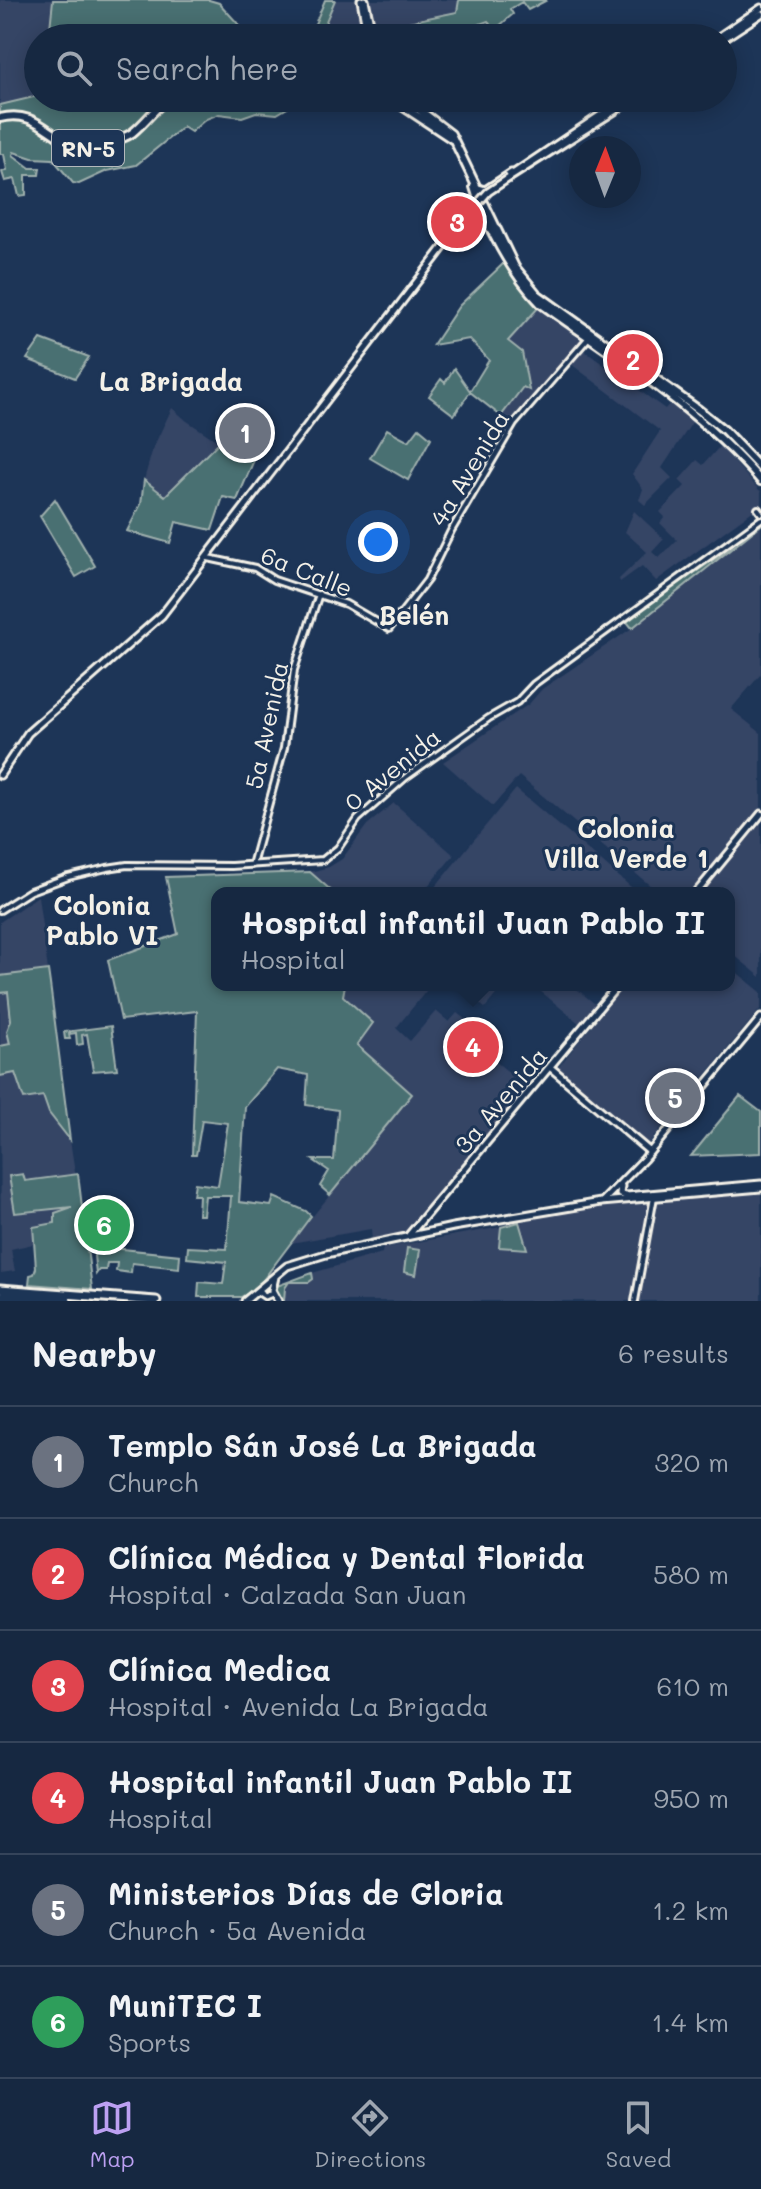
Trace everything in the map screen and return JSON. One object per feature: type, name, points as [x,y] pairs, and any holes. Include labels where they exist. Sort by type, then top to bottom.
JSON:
[{"type":"highway","points":[[0,1289],[70,1299]]},
{"type":"highway","points":[[0,1298],[156,1301]]},
{"type":"highway","points":[[0,1298],[26,1301]]},
{"type":"main road","points":[[363,0],[368,24]]},
{"type":"main road","points":[[737,26],[761,11]]},
{"type":"main road","points":[[737,29],[761,11]]},
{"type":"main road","name":"RN-5","points":[[0,118],[12,116],[33,120],[68,143],[88,148],[131,133],[153,112]]},
{"type":"main road","points":[[414,112],[452,139]]},
{"type":"main road","points":[[420,112],[451,134],[515,267],[526,280],[599,346],[702,421],[761,481]]},
{"type":"main road","points":[[0,775],[28,733],[162,615],[472,210],[492,189],[605,112]]},
{"type":"main road","points":[[478,188],[485,190],[613,112]]},
{"type":"main road","points":[[485,200],[495,188],[526,166]]},
{"type":"main road","points":[[472,179],[502,250],[523,286],[540,303],[609,347],[724,430],[761,469]]},
{"type":"main road","points":[[599,346],[609,347]]},
{"type":"main road","points":[[702,421],[724,430]]},
{"type":"main road","points":[[701,887],[761,814]]},
{"type":"main road","name":"3a Avenida","points":[[408,1236],[551,1070],[613,991]]},
{"type":"main road","points":[[601,1202],[622,1185],[761,1018]]},
{"type":"main road","points":[[551,1070],[650,1152]]},
{"type":"main road","points":[[622,1185],[620,1192],[624,1196],[654,1195]]},
{"type":"main road","points":[[245,1301],[277,1274],[301,1260],[408,1236],[601,1202],[761,1186]]},
{"type":"main road","points":[[423,1219],[422,1230],[427,1233]]},
{"type":"main road","points":[[272,1293],[277,1274]]},
{"type":"main road","points":[[259,1292],[265,1296],[272,1293]]},
{"type":"main road","points":[[272,1293],[278,1301]]},
{"type":"street","name":"4a Avenida","points":[[389,629],[427,580],[451,531],[514,424],[590,336]]},
{"type":"street","name":"0 Avenida","points":[[0,910],[30,891],[68,877],[107,868],[323,860],[338,848],[358,819],[427,760],[517,702],[532,685],[760,514]]},
{"type":"street","name":"6a Calle","points":[[208,558],[255,568],[274,580],[346,604],[389,629]]},
{"type":"street","name":"5a Avenida","points":[[252,865],[284,748],[294,670],[319,594]]},
{"type":"street","points":[[635,1301],[654,1195]]},
{"type":"shaded area","points":[[0,0],[53,0],[50,24],[24,24],[24,99],[0,105]]},
{"type":"shaded area","points":[[335,0],[358,0],[363,24],[325,24]]},
{"type":"shaded area","points":[[369,0],[459,0],[457,12],[398,24],[373,24]]},
{"type":"shaded area","points":[[539,307],[582,341],[512,425],[501,416],[524,387],[507,341]]},
{"type":"shaded area","points":[[582,349],[665,409],[671,402],[695,418],[662,468],[672,478],[645,505],[639,500],[643,489],[632,474],[660,431],[571,364]]},
{"type":"shaded area","points":[[172,408],[219,442],[165,496],[144,480],[153,448]]},
{"type":"shaded area","points":[[720,446],[761,492],[761,505],[656,581],[642,566],[620,582],[619,579],[647,552],[625,532],[634,511],[664,539],[652,552],[659,558],[677,540],[660,523],[665,517],[660,512],[685,486],[679,480],[697,460],[703,465]]},
{"type":"shaded area","points":[[761,525],[761,674],[731,709],[761,733],[761,807],[694,887],[652,887],[519,776],[493,806],[443,762],[529,704],[542,689],[632,628]]},
{"type":"shaded area","points":[[516,789],[631,887],[435,887]]},
{"type":"shaded area","points":[[394,803],[454,855],[427,887],[327,887],[310,872],[329,867],[342,859],[367,825]]},
{"type":"shaded area","points":[[761,823],[761,977],[735,956],[735,887],[706,887]]},
{"type":"shaded area","points":[[38,896],[48,970],[0,976],[0,922]]},
{"type":"shaded area","points":[[735,971],[761,992],[761,1008],[648,1144],[557,1069],[619,991],[735,991]]},
{"type":"shaded area","points":[[344,991],[426,991],[396,1028],[410,1041],[436,1011],[449,1022],[457,1013],[494,1042],[485,1053],[527,1087],[436,1205],[407,1232],[372,1241],[371,1229],[291,1243],[411,1095],[357,1044]]},
{"type":"shaded area","points":[[464,991],[499,991],[485,1008]]},
{"type":"shaded area","points":[[540,991],[579,991],[595,1004],[580,1024]]},
{"type":"shaded area","points":[[8,992],[11,1021],[7,1031],[10,1045],[0,1046],[0,993]]},
{"type":"shaded area","points":[[15,1073],[43,1095],[49,1113],[70,1140],[80,1204],[55,1223],[33,1227],[33,1244],[11,1249],[15,1271],[1,1273],[0,1076]]},
{"type":"shaded area","points":[[761,1192],[761,1301],[637,1301],[658,1202]]},
{"type":"shaded area","points":[[648,1202],[630,1301],[284,1301],[289,1282],[313,1279],[312,1273],[382,1253],[383,1248],[501,1227],[500,1247],[527,1248],[519,1222],[569,1210]]},
{"type":"green space","points":[[53,0],[209,0],[219,3],[238,24],[50,24]]},
{"type":"green space","points":[[325,0],[335,0],[325,24],[315,24]]},
{"type":"green space","points":[[459,0],[547,0],[528,10],[522,2],[510,9],[513,14],[502,24],[490,24],[488,21],[480,24],[398,24],[457,12]]},
{"type":"green space","points":[[24,99],[24,112],[256,112],[242,117],[219,114],[206,119],[191,132],[183,127],[136,165],[107,171],[79,184],[73,183],[53,159],[32,158],[14,152],[13,155],[30,168],[40,168],[39,175],[26,175],[26,195],[19,196],[15,179],[5,181],[2,172],[7,170],[4,154],[0,154],[0,105]]},
{"type":"green space","points":[[504,263],[539,307],[508,341],[522,352],[529,390],[523,387],[501,416],[470,392],[454,415],[429,396],[441,379],[445,383],[454,368],[470,391],[489,360],[469,339],[433,345],[459,306]]},
{"type":"green space","points":[[41,339],[89,357],[75,378],[27,359]]},
{"type":"green space","points":[[419,428],[431,438],[408,480],[370,458],[387,429],[409,441]]},
{"type":"green space","points":[[219,442],[257,453],[237,500],[223,497],[212,530],[176,522],[170,543],[127,531],[141,504],[144,480],[165,496]]},
{"type":"green space","points":[[55,499],[95,566],[76,577],[40,516]]},
{"type":"green space","points":[[738,543],[632,628],[627,622],[669,590]]},
{"type":"green space","points":[[310,872],[327,887],[211,887],[211,991],[344,991],[343,996],[373,1023],[357,1045],[412,1094],[330,1195],[320,1186],[329,1171],[313,1160],[334,1160],[338,1110],[306,1105],[308,1075],[277,1069],[245,1107],[239,1202],[271,1206],[274,1197],[311,1216],[257,1288],[241,1297],[198,1297],[199,1282],[223,1284],[226,1262],[187,1258],[188,1247],[227,1249],[231,1196],[205,1196],[203,1215],[198,1215],[199,1195],[193,1195],[195,1183],[218,1186],[228,1123],[202,1120],[196,1155],[192,1155],[197,1011],[121,1020],[108,960],[178,934],[166,877]]},
{"type":"green space","points":[[48,970],[70,1140],[49,1113],[43,1096],[24,1099],[15,1073],[0,1076],[0,1046],[10,1044],[7,1031],[11,1020],[8,992],[0,993],[0,976]]},
{"type":"green space","points":[[111,1026],[117,1069],[93,1071],[87,1034],[82,1035],[83,1044],[77,1045],[76,1033],[69,1034],[70,1039],[65,1039],[64,1032]]},
{"type":"green space","points":[[740,1096],[761,1112],[761,1153],[691,1156]]},
{"type":"green space","points":[[23,1174],[25,1181],[78,1174],[92,1289],[29,1284],[30,1275],[36,1268],[33,1227],[55,1223],[55,1213],[72,1207],[15,1213],[9,1176]]},
{"type":"green space","points":[[519,1222],[527,1249],[499,1247],[501,1227]]},
{"type":"green space","points":[[93,1246],[180,1255],[179,1268],[132,1263],[131,1273],[116,1271],[117,1263],[107,1263],[106,1270],[99,1270],[96,1274]]},
{"type":"green space","points":[[407,1248],[420,1250],[416,1275],[404,1272]]},
{"type":"green space","points":[[312,1273],[313,1279],[309,1282],[289,1282],[284,1301],[278,1298],[274,1287]]},
{"type":"place","name":"Clínica Medica","points":[[457,222]]},
{"type":"place","name":"Clínica Médica y Dental Florida","points":[[633,360]]},
{"type":"place","name":"Templo Sán José La Brigada","points":[[245,433]]},
{"type":"place","name":"Hospital infantil Juan Pablo II","points":[[473,1047]]},
{"type":"place","name":"Ministerios Días de Gloria","points":[[675,1098]]},
{"type":"place","name":"MuniTEC I","points":[[104,1225]]},
{"type":"district","name":"La Brigada","points":[[171,381]]},
{"type":"district","name":"Belén","points":[[414,615]]},
{"type":"district","name":"Colonia Villa Verde 1","points":[[626,843]]},
{"type":"district","name":"Colonia Pablo VI","points":[[102,920]]}]
